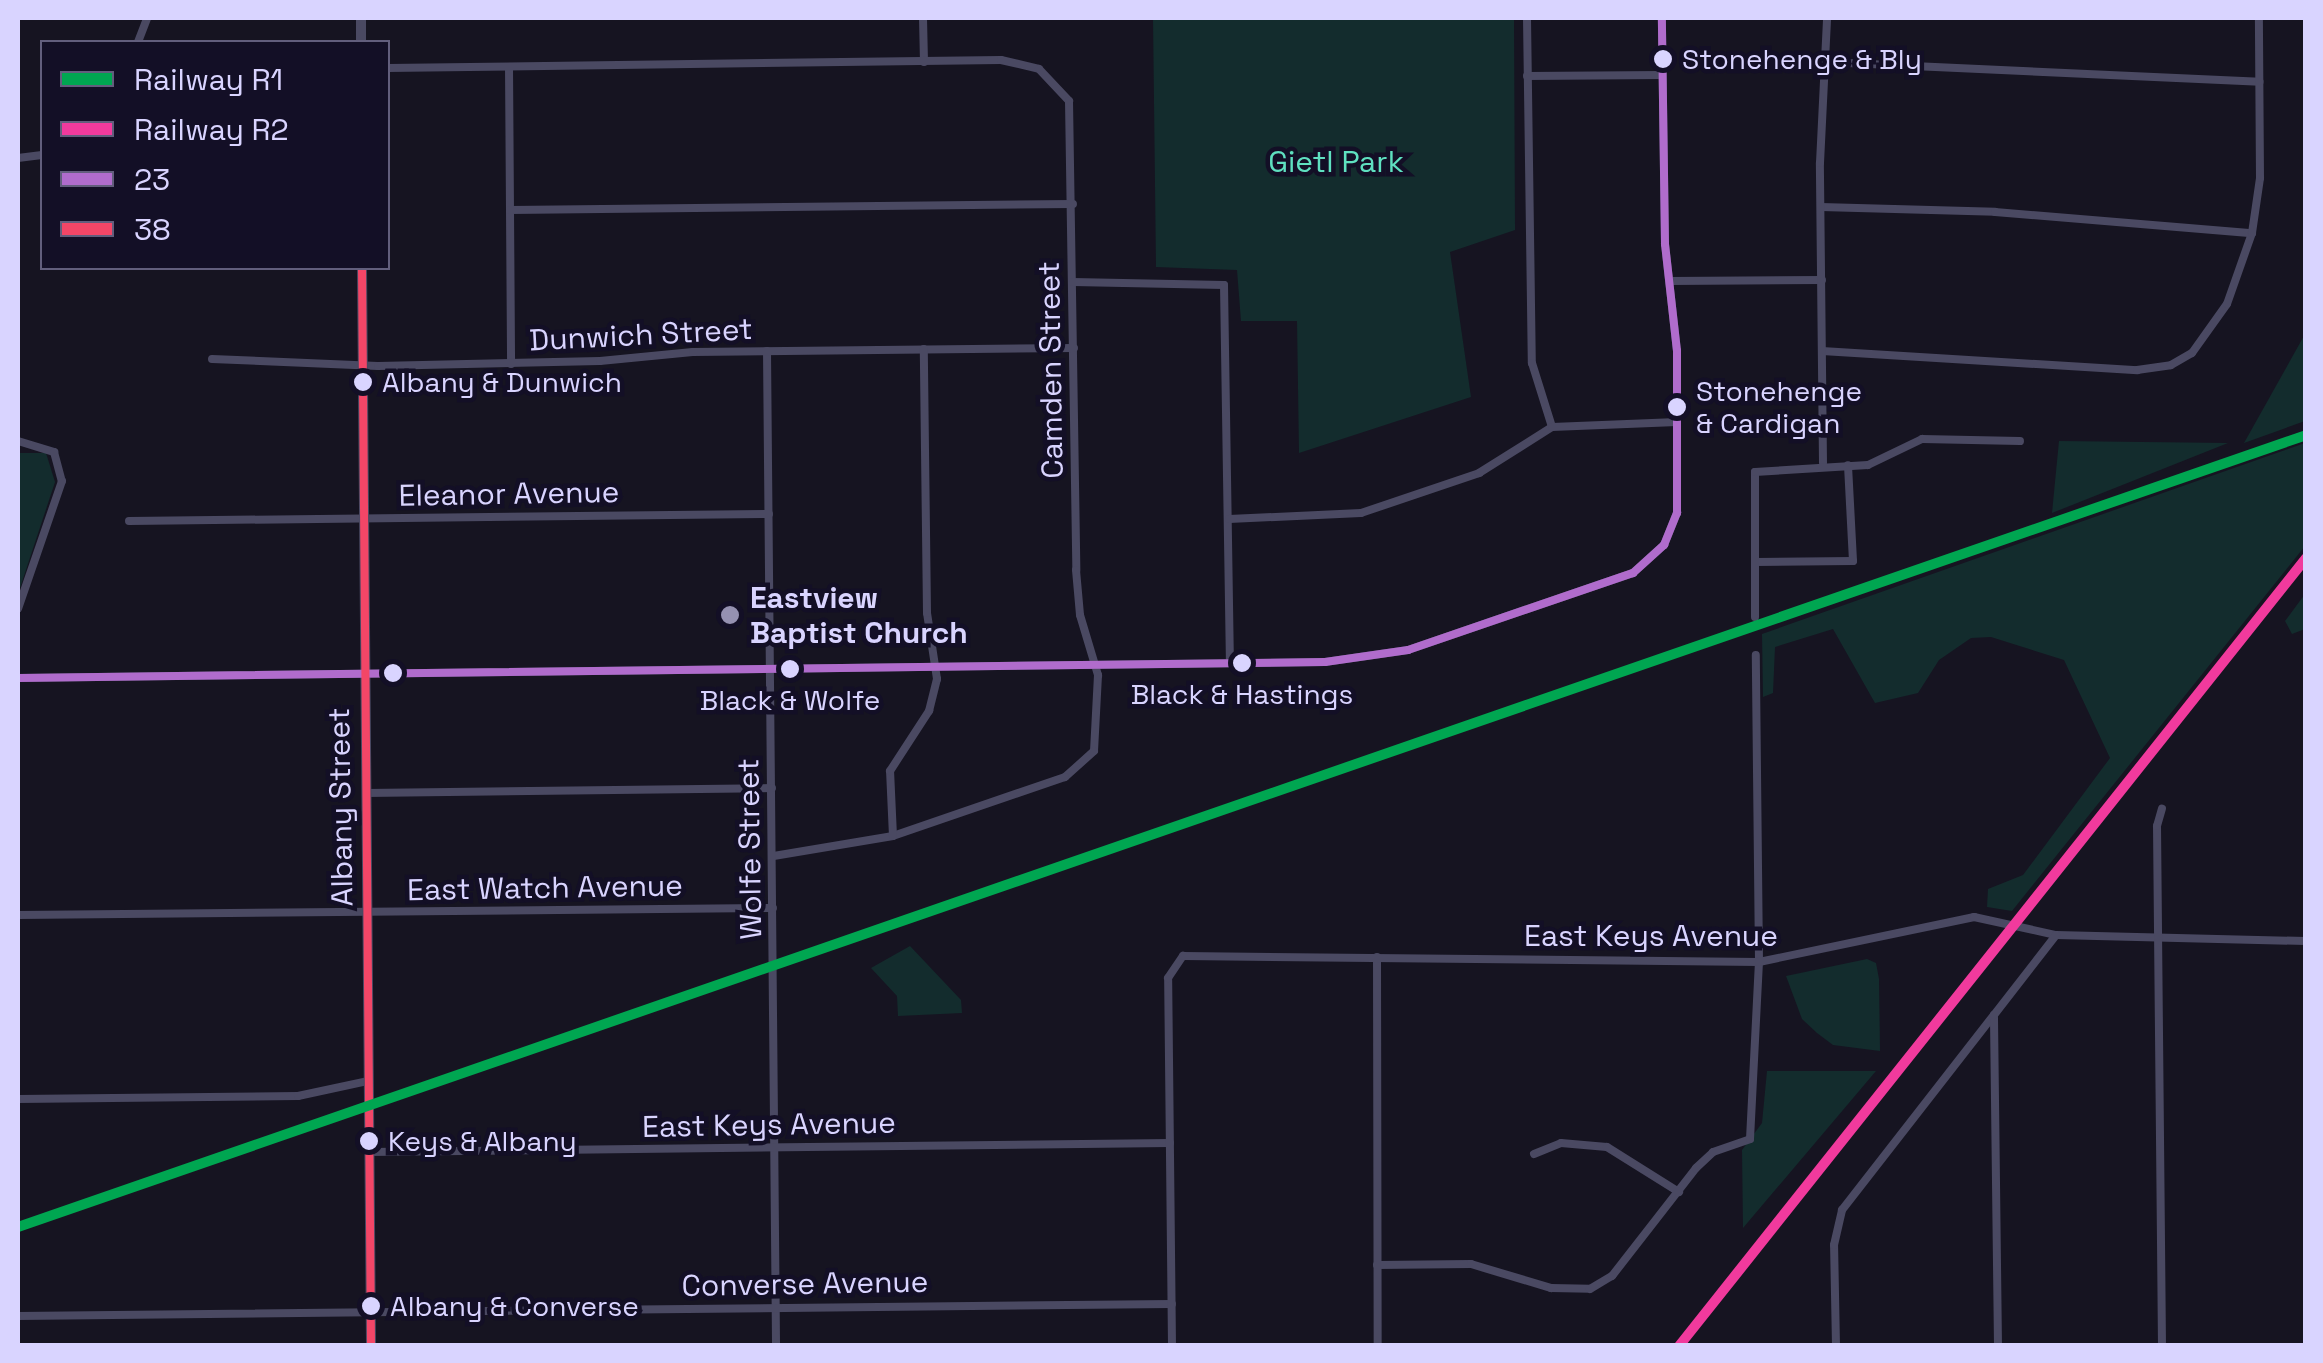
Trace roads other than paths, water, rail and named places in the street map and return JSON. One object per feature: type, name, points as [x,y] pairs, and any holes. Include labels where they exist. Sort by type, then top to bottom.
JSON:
[{"type":"street","points":[[390,68],[924,62],[924,18]]},
{"type":"street","points":[[1527,18],[1532,363],[1552,426]]},
{"type":"street","points":[[18,678],[1325,662],[1408,650],[1633,573],[1664,545],[1677,513],[1662,18]]},
{"type":"street","points":[[1823,464],[1821,206],[1827,18]]},
{"type":"street","points":[[1822,351],[2150,369],[2182,360],[2213,330],[2252,233],[2260,178],[2260,18]]},
{"type":"street","name":"Camden Street","points":[[774,856],[894,836],[1080,770],[1097,738],[1095,666],[1077,599],[1072,112],[1055,73],[1015,62],[924,62]]},
{"type":"street","points":[[1825,62],[2260,82]]},
{"type":"street","points":[[509,67],[511,364]]},
{"type":"street","points":[[1527,76],[1662,75]]},
{"type":"street","points":[[510,210],[1072,204]]},
{"type":"street","points":[[1821,206],[1995,212],[2252,233]]},
{"type":"street","name":"Albany Street","points":[[362,270],[371,1346]]},
{"type":"street","points":[[1670,280],[1822,280]]},
{"type":"street","points":[[1073,282],[1224,284],[1230,663]]},
{"type":"street","name":"Dunwich Street","points":[[212,359],[363,365],[511,364],[766,351],[1074,348]]},
{"type":"street","points":[[894,836],[890,771],[929,711],[936,667],[927,613],[924,350]]},
{"type":"street","name":"Wolfe Street","points":[[766,351],[776,1346]]},
{"type":"street","points":[[1229,519],[1335,517],[1390,506],[1479,473],[1552,426],[1677,422]]},
{"type":"street","points":[[1755,617],[1755,472],[1823,464],[1880,463],[1922,439],[2020,440]]},
{"type":"street","points":[[18,441],[44,444],[54,452],[62,482],[18,608]]},
{"type":"street","points":[[1754,562],[1852,561],[1848,465]]},
{"type":"street","name":"Eleanor Avenue","points":[[128,521],[769,514]]},
{"type":"street","points":[[1377,1265],[1471,1264],[1552,1288],[1590,1288],[1612,1276],[1714,1152],[1750,1139],[1759,962],[1756,655]]},
{"type":"street","points":[[366,793],[772,788]]},
{"type":"street","points":[[2162,809],[2158,938],[2162,1346]]},
{"type":"street","name":"East Watch Avenue","points":[[18,914],[773,908]]},
{"type":"street","name":"East Keys Avenue","points":[[369,1152],[1170,1143],[1173,964],[1192,954],[1759,962],[1974,917],[2056,936],[2306,940]]},
{"type":"street","points":[[1836,1346],[1834,1245],[1842,1210],[2056,936]]},
{"type":"street","points":[[1377,957],[1378,1346]]},
{"type":"street","points":[[1994,1015],[1998,1346]]},
{"type":"street","points":[[18,1100],[298,1096],[368,1081]]},
{"type":"street","points":[[1534,1154],[1574,1142],[1607,1148],[1679,1192]]},
{"type":"street","points":[[1170,1143],[1172,1346]]},
{"type":"street","name":"Converse Avenue","points":[[18,1316],[1172,1304]]},
{"type":"rail line","name":"R1","points":[[18,1227],[2306,435]]},
{"type":"rail line","name":"R2","points":[[1679,1346],[2306,558]]},
{"type":"place","name":"Stonehenge & Bly","points":[[1663,59]]},
{"type":"place","name":"Albany & Dunwich","points":[[363,382]]},
{"type":"place","name":"Stonehenge & Cardigan","points":[[1677,407]]},
{"type":"place","name":"Eastview Baptist Church","points":[[730,615]]},
{"type":"place","name":"Black & Hastings","points":[[1242,663]]},
{"type":"place","name":"Black & Wolfe","points":[[790,669]]},
{"type":"place","name":"Keys & Albany","points":[[369,1141]]},
{"type":"place","name":"Albany & Converse","points":[[371,1306]]},
{"type":"park label","name":"Gietl Park","points":[[1336,162]]}]
